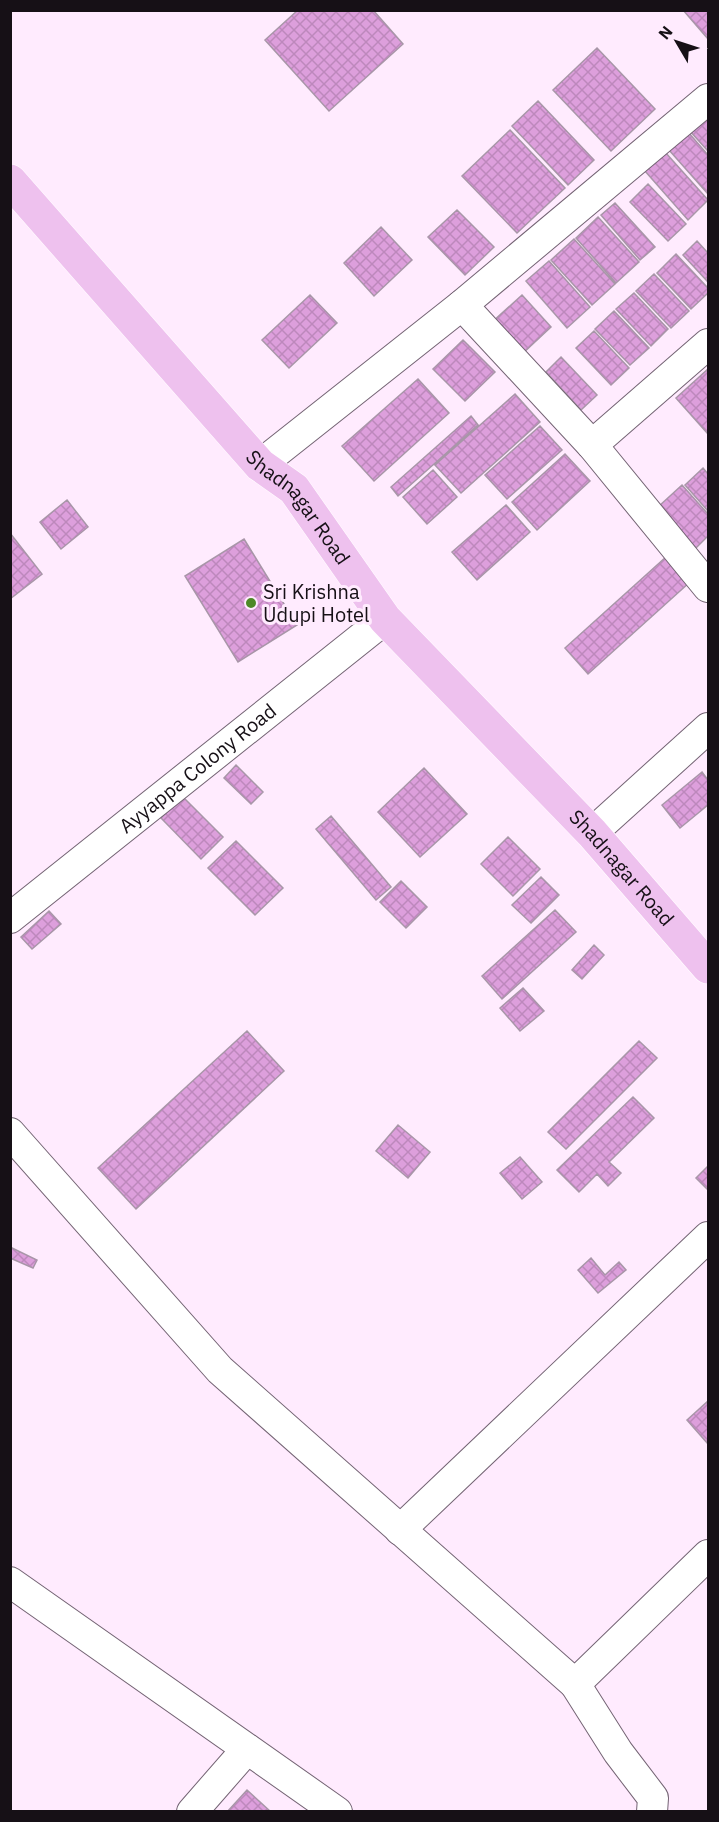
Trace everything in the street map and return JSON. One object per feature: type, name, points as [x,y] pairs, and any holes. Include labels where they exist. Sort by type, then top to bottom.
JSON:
[{"type":"main road","name":"Shadnagar Road","points":[[10,181],[260,465],[294,489],[386,619],[592,833],[708,967]]},
{"type":"street","points":[[260,465],[462,305],[708,99]]},
{"type":"street","points":[[462,305],[592,445],[705,574]]},
{"type":"street","points":[[592,445],[708,344]]},
{"type":"street","name":"Ayyappa Colony Road","points":[[10,918],[386,619]]},
{"type":"street","points":[[592,833],[708,728]]},
{"type":"street","points":[[10,1133],[220,1370],[574,1684],[618,1752],[653,1798],[652,1812]]},
{"type":"street","points":[[400,1530],[708,1237]]},
{"type":"street","points":[[574,1684],[708,1555]]},
{"type":"street","points":[[10,1582],[337,1812]]},
{"type":"street","points":[[192,1812],[247,1749]]},
{"type":"building","points":[[298,10],[373,10],[403,44],[329,111],[265,40]]},
{"type":"building","points":[[683,10],[708,10],[708,39]]},
{"type":"building","points":[[597,48],[655,109],[611,151],[553,90]]},
{"type":"building","points":[[538,101],[594,160],[568,185],[512,126]]},
{"type":"building","points":[[708,115],[708,151],[689,130]]},
{"type":"building","points":[[510,130],[565,188],[517,233],[462,176]]},
{"type":"building","points":[[688,132],[708,155],[708,194],[669,150]]},
{"type":"building","points":[[665,152],[708,200],[688,220],[645,171]]},
{"type":"building","points":[[648,184],[686,224],[668,241],[630,202]]},
{"type":"building","points":[[615,203],[655,247],[640,260],[601,215]]},
{"type":"building","points":[[457,210],[494,247],[465,275],[428,237]]},
{"type":"building","points":[[598,217],[639,262],[616,283],[576,238]]},
{"type":"building","points":[[381,227],[412,260],[374,296],[344,263]]},
{"type":"building","points":[[574,239],[615,284],[592,305],[551,260]]},
{"type":"building","points":[[697,241],[708,253],[708,282],[683,255]]},
{"type":"building","points":[[676,254],[708,288],[708,293],[691,309],[657,273]]},
{"type":"building","points":[[549,261],[590,307],[567,328],[526,281]]},
{"type":"building","points":[[654,274],[689,311],[671,328],[636,291]]},
{"type":"building","points":[[634,293],[668,329],[651,346],[616,309]]},
{"type":"building","points":[[310,295],[337,323],[289,368],[262,340]]},
{"type":"building","points":[[522,295],[551,327],[520,356],[491,323]]},
{"type":"building","points":[[614,311],[649,348],[630,365],[595,329]]},
{"type":"building","points":[[594,331],[629,368],[611,385],[576,348]]},
{"type":"building","points":[[463,340],[495,372],[465,401],[433,369]]},
{"type":"building","points":[[561,357],[597,395],[581,410],[546,372]]},
{"type":"building","points":[[708,369],[708,434],[676,398]]},
{"type":"building","points":[[418,379],[449,413],[374,481],[342,446]]},
{"type":"building","points":[[515,394],[540,422],[461,493],[435,465]]},
{"type":"building","points":[[471,416],[478,425],[398,496],[391,487]]},
{"type":"building","points":[[540,426],[562,450],[507,499],[485,475]]},
{"type":"building","points":[[565,454],[590,481],[537,530],[512,502]]},
{"type":"building","points":[[703,468],[708,474],[708,511],[685,485]]},
{"type":"building","points":[[433,470],[457,497],[427,524],[403,497]]},
{"type":"building","points":[[682,485],[708,514],[708,536],[696,548],[658,507]]},
{"type":"building","points":[[67,500],[88,527],[61,549],[40,522]]},
{"type":"building","points":[[506,505],[530,532],[477,580],[452,552]]},
{"type":"building","points":[[10,533],[42,574],[10,599]]},
{"type":"building","points":[[244,539],[297,625],[238,662],[185,576]]},
{"type":"building","points":[[667,556],[690,582],[588,674],[565,648]]},
{"type":"building","points":[[236,765],[263,792],[251,804],[224,778]]},
{"type":"building","points":[[424,768],[467,814],[420,857],[378,812]]},
{"type":"building","points":[[702,772],[708,780],[708,805],[680,828],[662,805]]},
{"type":"building","points":[[182,796],[223,837],[201,859],[161,818]]},
{"type":"building","points":[[331,816],[391,887],[376,900],[316,829]]},
{"type":"building","points":[[508,837],[540,869],[513,896],[481,864]]},
{"type":"building","points":[[236,841],[283,888],[255,915],[208,868]]},
{"type":"building","points":[[541,877],[559,895],[531,923],[512,905]]},
{"type":"building","points":[[401,881],[427,907],[406,928],[380,902]]},
{"type":"building","points":[[555,910],[576,932],[502,999],[482,976]]},
{"type":"building","points":[[49,911],[61,924],[32,949],[21,937]]},
{"type":"building","points":[[594,945],[604,955],[582,979],[572,970]]},
{"type":"building","points":[[523,988],[544,1011],[520,1031],[500,1008]]},
{"type":"building","points":[[247,1031],[284,1071],[136,1209],[98,1168]]},
{"type":"building","points":[[639,1041],[657,1058],[566,1149],[548,1132]]},
{"type":"building","points":[[633,1097],[654,1118],[609,1162],[621,1173],[608,1186],[597,1174],[579,1192],[557,1170]]},
{"type":"building","points":[[398,1125],[430,1152],[408,1178],[376,1151]]},
{"type":"building","points":[[520,1157],[542,1182],[522,1199],[500,1173]]},
{"type":"building","points":[[708,1166],[708,1190],[696,1178]]},
{"type":"building","points":[[10,1247],[37,1260],[33,1268],[10,1258]]},
{"type":"building","points":[[591,1258],[605,1275],[619,1262],[626,1270],[598,1293],[578,1270]]},
{"type":"building","points":[[708,1401],[708,1444],[687,1420]]},
{"type":"building","points":[[247,1790],[271,1812],[227,1812]]},
{"type":"place","name":"Sri Krishna Udupi Hotel","points":[[251,603]]}]
